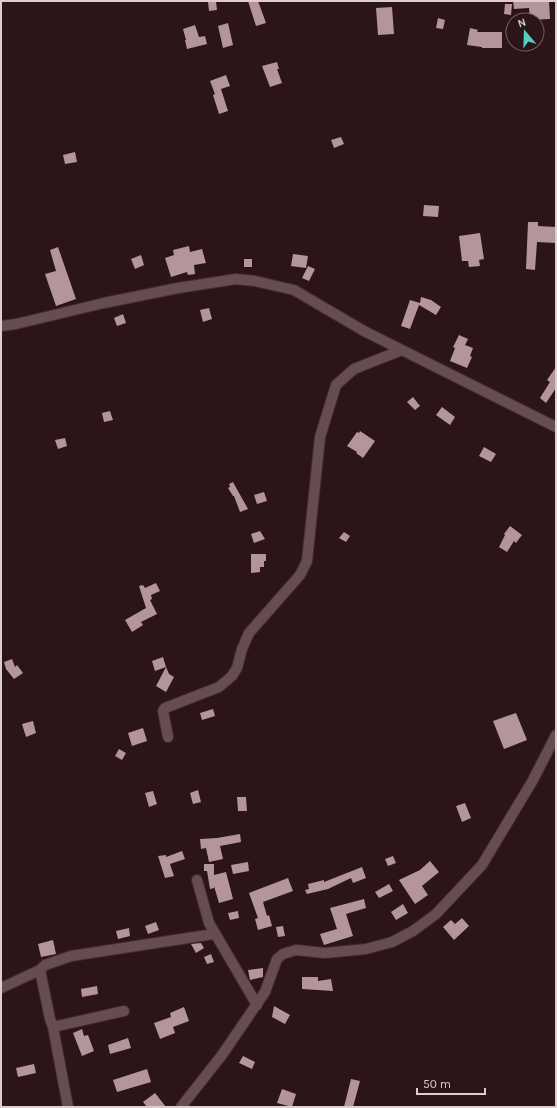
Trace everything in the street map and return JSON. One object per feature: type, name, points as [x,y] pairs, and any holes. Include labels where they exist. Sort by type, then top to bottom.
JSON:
[{"type":"street","points":[[1,326],[178,288],[236,279],[255,281],[294,290],[364,331],[556,427]]},
{"type":"street","points":[[168,737],[162,711],[165,708],[219,687],[232,676],[237,668],[242,648],[249,633],[300,575],[307,561],[320,437],[336,385],[354,369],[402,350]]},
{"type":"street","points":[[181,1107],[222,1055],[257,1005],[265,992],[277,959],[283,954],[296,950],[325,953],[366,949],[392,942],[413,931],[436,914],[482,865],[533,780],[556,735]]},
{"type":"street","points":[[197,880],[209,923],[214,934],[257,1005]]},
{"type":"street","points":[[1,988],[40,970],[45,965],[71,956],[214,934]]},
{"type":"street","points":[[40,970],[53,1027],[68,1107]]},
{"type":"street","points":[[53,1027],[124,1011]]},
{"type":"building","points":[[248,1],[258,1],[266,23],[256,26]]},
{"type":"building","points":[[513,1],[549,1],[550,19],[545,19],[545,12],[529,12],[529,8],[514,9]]},
{"type":"building","points":[[208,2],[216,2],[217,10],[209,11]]},
{"type":"building","points":[[505,4],[512,4],[511,12],[505,12],[504,14]]},
{"type":"building","points":[[392,7],[394,34],[378,35],[376,8]]},
{"type":"building","points":[[438,18],[445,20],[443,29],[436,28]]},
{"type":"building","points":[[228,23],[233,45],[223,48],[218,26]]},
{"type":"building","points":[[195,25],[199,37],[205,36],[207,44],[187,49],[183,29]]},
{"type":"building","points":[[470,28],[478,30],[477,32],[502,32],[502,48],[482,48],[467,45]]},
{"type":"building","points":[[277,62],[279,69],[277,69],[282,83],[270,87],[262,66]]},
{"type":"building","points":[[226,75],[230,86],[221,89],[228,111],[219,114],[213,95],[215,94],[210,81]]},
{"type":"building","points":[[341,137],[344,144],[334,148],[331,140]]},
{"type":"building","points":[[75,152],[77,162],[65,164],[63,155]]},
{"type":"building","points":[[424,205],[439,206],[438,217],[423,216]]},
{"type":"building","points":[[528,222],[538,222],[538,226],[556,227],[556,243],[537,242],[535,270],[526,269]]},
{"type":"building","points":[[480,233],[484,259],[479,260],[480,266],[469,267],[468,261],[462,261],[459,236]]},
{"type":"building","points":[[189,246],[190,252],[202,249],[206,263],[194,265],[195,274],[188,275],[187,272],[171,277],[165,258],[174,255],[173,250]]},
{"type":"building","points":[[58,247],[76,299],[56,306],[45,274],[56,271],[50,250]]},
{"type":"building","points":[[293,254],[308,256],[306,268],[291,266]]},
{"type":"building","points":[[141,255],[144,265],[135,269],[131,259]]},
{"type":"building","points":[[244,259],[252,259],[252,267],[244,267]]},
{"type":"building","points":[[308,266],[315,269],[309,281],[302,278]]},
{"type":"building","points":[[421,297],[431,300],[441,307],[436,315],[419,305],[410,329],[401,326],[410,300],[420,303]]},
{"type":"building","points":[[209,308],[212,319],[203,322],[200,310]]},
{"type":"building","points":[[123,314],[126,323],[117,326],[114,318]]},
{"type":"building","points":[[459,335],[468,339],[465,345],[473,348],[470,356],[472,357],[467,368],[450,361],[455,348],[453,347]]},
{"type":"building","points":[[556,367],[556,388],[546,403],[540,398],[550,382],[547,380]]},
{"type":"building","points":[[413,397],[420,406],[415,410],[407,402]]},
{"type":"building","points":[[442,407],[455,417],[450,425],[436,415]]},
{"type":"building","points":[[110,411],[113,420],[104,422],[102,413]]},
{"type":"building","points":[[360,431],[375,441],[363,458],[347,446],[357,432],[359,433]]},
{"type":"building","points":[[65,438],[67,446],[58,449],[55,440]]},
{"type":"building","points":[[484,447],[496,454],[491,462],[479,456]]},
{"type":"building","points":[[233,482],[248,509],[240,512],[234,496],[228,488],[230,487],[229,484]]},
{"type":"building","points":[[264,492],[267,501],[257,504],[254,495]]},
{"type":"building","points":[[510,526],[522,535],[516,543],[514,541],[507,552],[499,547],[505,535],[504,534]]},
{"type":"building","points":[[260,531],[265,539],[254,543],[251,534]]},
{"type":"building","points":[[344,532],[350,536],[346,542],[339,538]]},
{"type":"building","points":[[251,554],[266,554],[264,567],[260,567],[260,572],[251,573]]},
{"type":"building","points":[[156,583],[160,591],[151,595],[152,599],[150,600],[157,614],[141,622],[143,625],[132,632],[125,620],[146,608],[139,586],[143,585],[145,588]]},
{"type":"building","points":[[163,657],[166,667],[155,671],[152,661]]},
{"type":"building","points":[[12,659],[15,667],[17,665],[23,673],[14,679],[6,669],[4,662]]},
{"type":"building","points":[[166,667],[169,674],[174,677],[166,692],[156,686]]},
{"type":"building","points":[[213,709],[215,716],[202,720],[200,713]]},
{"type":"building","points":[[516,713],[527,740],[504,749],[493,721]]},
{"type":"building","points":[[33,721],[36,733],[26,737],[22,724]]},
{"type":"building","points":[[143,728],[147,741],[132,746],[128,733]]},
{"type":"building","points":[[119,749],[126,753],[122,760],[115,756]]},
{"type":"building","points":[[198,790],[201,802],[193,804],[190,793]]},
{"type":"building","points":[[153,791],[157,804],[149,807],[145,793]]},
{"type":"building","points":[[237,797],[246,797],[247,811],[238,811]]},
{"type":"building","points":[[465,803],[471,818],[462,822],[456,806]]},
{"type":"building","points":[[240,834],[241,842],[220,846],[223,859],[209,862],[206,848],[201,849],[200,839]]},
{"type":"building","points":[[182,851],[185,859],[170,864],[174,876],[165,878],[158,856],[166,855],[166,857]]},
{"type":"building","points":[[393,856],[396,863],[388,866],[385,859]]},
{"type":"building","points":[[430,861],[439,872],[422,886],[428,895],[415,904],[399,880],[420,870]]},
{"type":"building","points":[[248,862],[249,871],[233,874],[231,865]]},
{"type":"building","points":[[204,864],[214,864],[214,875],[226,872],[233,899],[219,903],[214,886],[214,888],[210,889],[207,871],[204,871]]},
{"type":"building","points":[[362,867],[366,878],[353,883],[351,878],[328,889],[307,894],[305,890],[309,889],[308,884],[324,880],[324,882]]},
{"type":"building","points":[[288,878],[293,891],[263,902],[272,926],[258,930],[255,919],[258,918],[249,893]]},
{"type":"building","points":[[389,884],[393,891],[379,898],[375,892]]},
{"type":"building","points":[[364,899],[366,908],[346,914],[353,936],[324,945],[320,934],[337,929],[330,908]]},
{"type":"building","points":[[403,904],[408,913],[396,920],[391,912]]},
{"type":"building","points":[[238,911],[239,918],[230,920],[228,913]]},
{"type":"building","points":[[462,918],[469,926],[454,940],[443,927],[451,920],[455,924]]},
{"type":"building","points":[[156,922],[159,930],[148,934],[145,926]]},
{"type":"building","points":[[283,926],[285,936],[278,937],[276,927]]},
{"type":"building","points":[[129,928],[130,936],[118,939],[116,931]]},
{"type":"building","points":[[53,940],[56,954],[41,957],[38,944]]},
{"type":"building","points":[[201,943],[204,948],[196,953],[191,944]]},
{"type":"building","points":[[211,954],[214,962],[207,964],[204,957]]},
{"type":"building","points":[[263,968],[263,977],[250,980],[248,970]]},
{"type":"building","points":[[302,977],[318,977],[318,981],[331,979],[333,991],[302,989]]},
{"type":"building","points":[[97,986],[98,994],[82,997],[81,989]]},
{"type":"building","points":[[274,1006],[290,1015],[285,1024],[272,1017]]},
{"type":"building","points":[[184,1007],[189,1021],[173,1027],[175,1033],[160,1039],[154,1023],[171,1017],[170,1013]]},
{"type":"building","points":[[82,1029],[84,1036],[88,1035],[94,1051],[82,1056],[73,1033]]},
{"type":"building","points":[[128,1038],[131,1048],[110,1054],[108,1045]]},
{"type":"building","points":[[243,1056],[255,1062],[252,1069],[239,1063]]},
{"type":"building","points":[[34,1064],[36,1073],[18,1077],[16,1068]]},
{"type":"building","points":[[147,1069],[151,1082],[117,1092],[113,1080]]},
{"type":"building","points":[[351,1079],[360,1081],[353,1107],[344,1107]]},
{"type":"building","points":[[282,1089],[296,1094],[292,1107],[277,1103]]},
{"type":"building","points":[[155,1093],[166,1107],[147,1107],[143,1102]]}]
